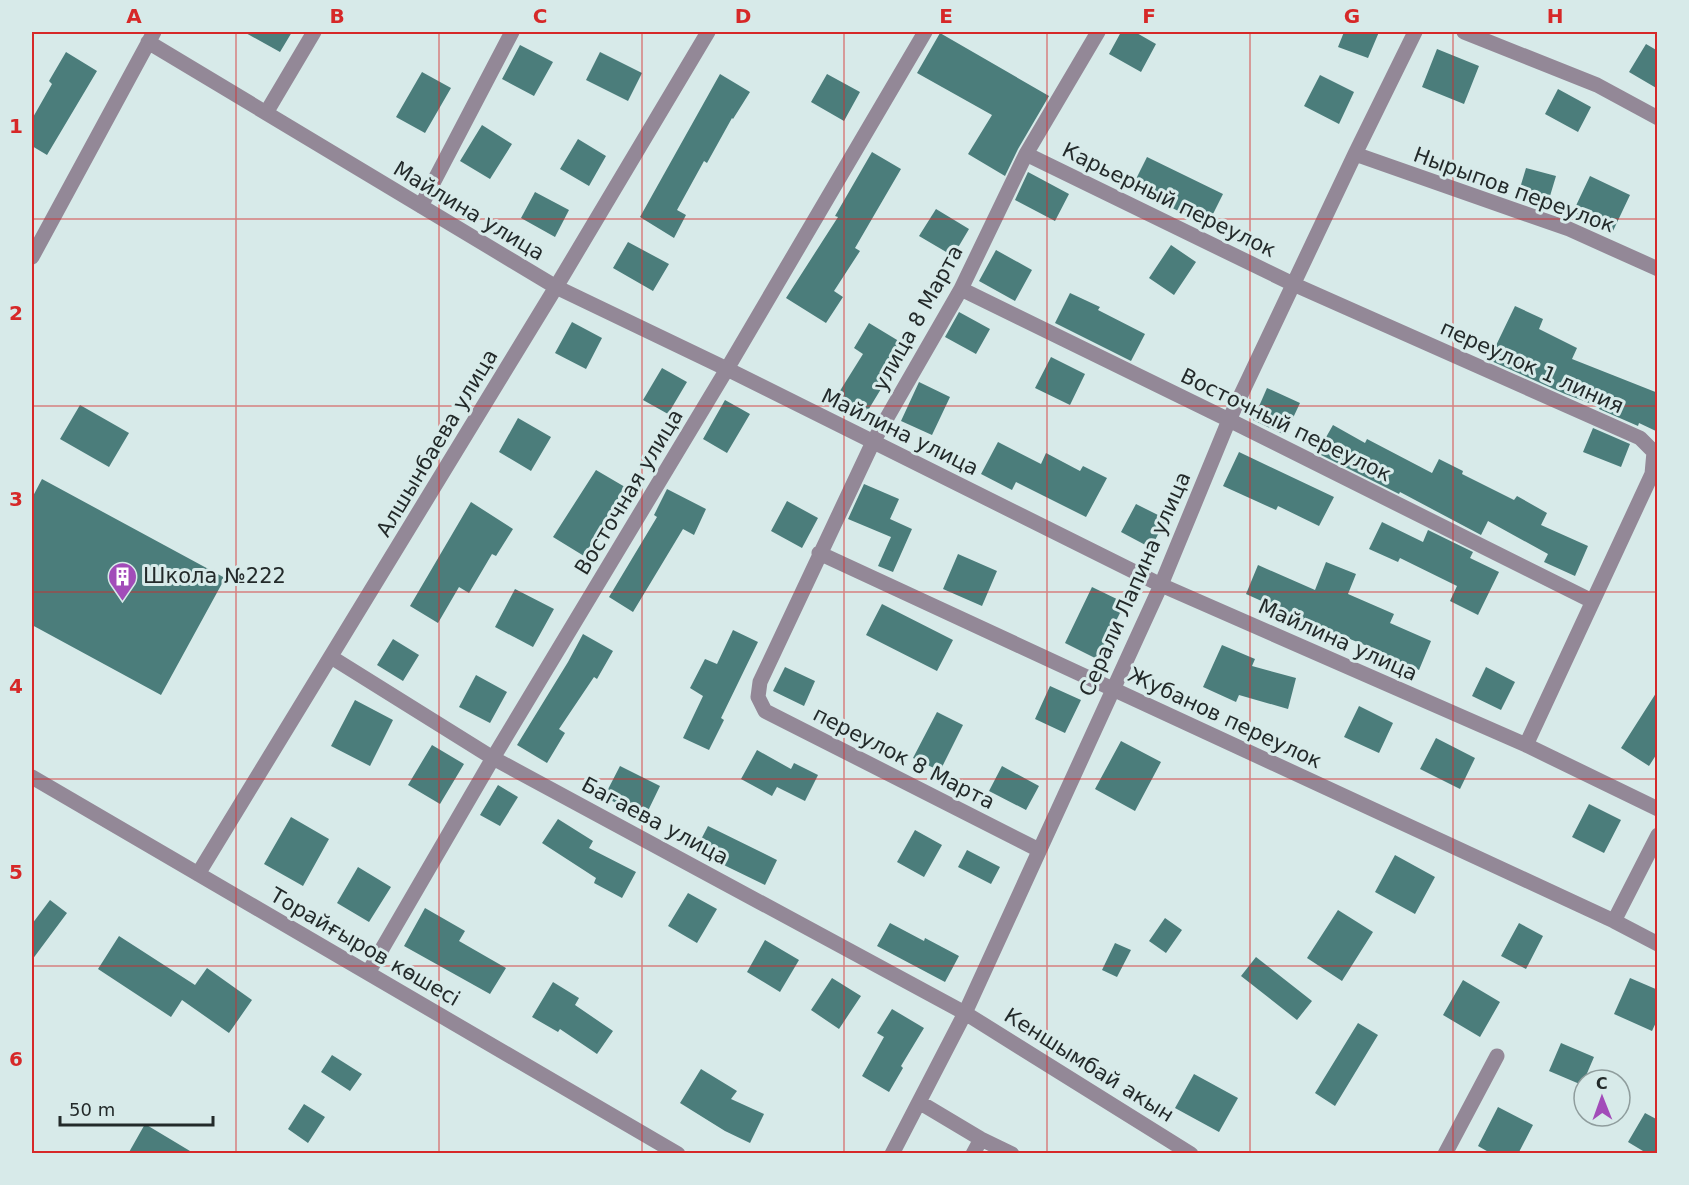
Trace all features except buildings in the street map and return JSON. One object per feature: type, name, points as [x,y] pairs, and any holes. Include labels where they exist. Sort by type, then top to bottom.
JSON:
[{"type":"street","points":[[266,113],[314,32]]},
{"type":"street","points":[[421,206],[512,32]]},
{"type":"street","name":"Алшынбаева улица","points":[[198,874],[556,287],[708,32]]},
{"type":"street","name":"Восточная улица","points":[[368,973],[493,758],[727,369],[925,32]]},
{"type":"street","name":"улица 8 Марта","points":[[758,697],[760,682],[873,442],[960,289],[1026,154],[1098,32]]},
{"type":"street","name":"Серали Лапина улица","points":[[892,1154],[965,1013],[1161,585],[1229,420],[1415,32]]},
{"type":"street","points":[[1464,32],[1597,85],[1658,118]]},
{"type":"street","points":[[32,257],[151,37]]},
{"type":"street","name":"Майлина улица","points":[[151,37],[266,113],[556,287],[727,369],[1161,585],[1526,745],[1658,809]]},
{"type":"street","name":"Карьерный переулок","points":[[1026,154],[1293,284]]},
{"type":"street","name":"Нырыпов переулок","points":[[1355,154],[1569,229],[1658,269]]},
{"type":"street","name":"переулок 1 линия","points":[[1293,284],[1640,438],[1654,452],[1652,474],[1526,745]]},
{"type":"street","name":"Восточный переулок","points":[[960,289],[1592,601]]},
{"type":"street","name":"Жубанов переулок","points":[[819,553],[1614,921]]},
{"type":"street","name":"Багаева улица","points":[[331,657],[493,758],[965,1013]]},
{"type":"street","name":"переулок 8 Марта","points":[[758,697],[765,711],[1039,850]]},
{"type":"street","name":"Торайғыров көшесі","points":[[32,777],[678,1154]]},
{"type":"street","points":[[1658,836],[1614,921],[1658,944]]},
{"type":"street","name":"Кеншымбай акын","points":[[965,1013],[1191,1154]]},
{"type":"street","points":[[1445,1154],[1497,1056]]},
{"type":"street","points":[[919,1102],[981,1139],[1012,1154]]},
{"type":"street","points":[[973,1154],[981,1139]]},
{"type":"place","name":"Школа №222","points":[[122,602]]}]
